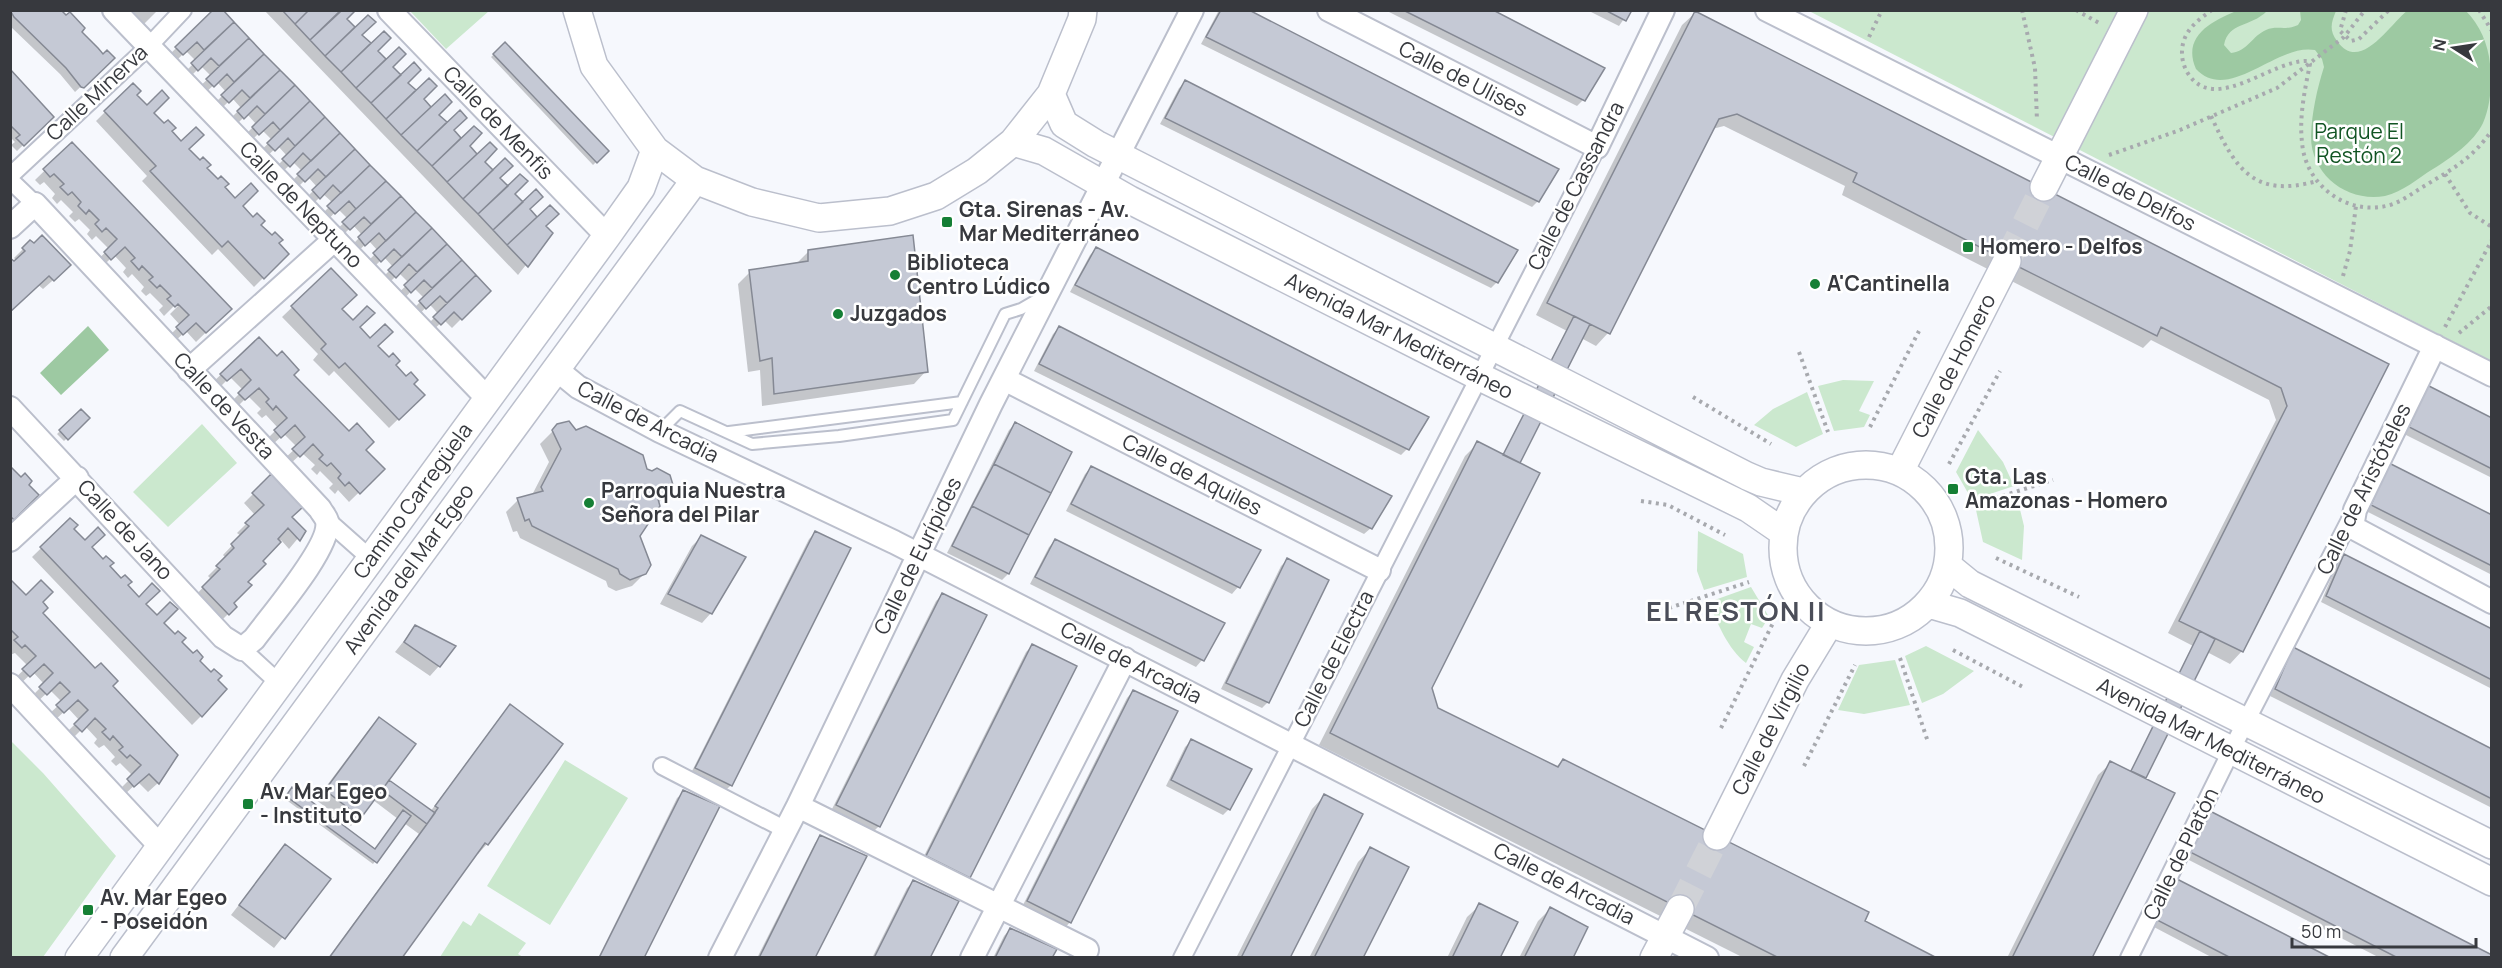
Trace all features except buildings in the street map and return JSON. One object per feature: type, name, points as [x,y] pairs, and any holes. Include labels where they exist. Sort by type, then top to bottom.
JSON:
[{"type":"street","name":"Calle de Neptuno","points":[[114,10],[488,399]]},
{"type":"street","name":"Calle Minerva","points":[[10,178],[148,47],[183,10]]},
{"type":"street","name":"Calle de Menfis","points":[[389,10],[607,236]]},
{"type":"street","points":[[577,10],[594,66],[655,150],[695,180],[752,202],[819,218],[890,211],[936,196],[977,171],[1013,142],[1051,94],[1082,19],[1083,10]]},
{"type":"street","name":"Calle de Eurípides","points":[[720,957],[798,806],[1004,379],[1192,10]]},
{"type":"street","name":"Calle de Ulises","points":[[1329,10],[1597,147]]},
{"type":"street","name":"Calle de Cassandra","points":[[1486,361],[1597,147],[1664,10]]},
{"type":"street","name":"Calle de Delfos","points":[[1767,10],[2492,375]]},
{"type":"street","points":[[2044,187],[2049,151],[2133,10]]},
{"type":"street","name":"Avenida Mar Mediterráneo","points":[[1051,94],[1064,124],[1748,508],[1783,532]]},
{"type":"street","name":"Avenida Mar Mediterráneo","points":[[1013,142],[1044,152],[1103,186],[1486,361],[1761,482],[1803,492]]},
{"type":"street","name":"Camino Carregüela","points":[[160,846],[607,236],[641,188],[655,150]]},
{"type":"street","name":"Calle de Vesta","points":[[10,178],[320,509],[327,520]]},
{"type":"street","name":"Avenida del Mar Egeo","points":[[124,957],[695,180]]},
{"type":"street","points":[[10,227],[35,204]]},
{"type":"street","points":[[189,370],[334,239]]},
{"type":"street","name":"Calle de Homero","points":[[1900,471],[2007,261]]},
{"type":"street","name":"Calle de Aristóteles","points":[[2238,737],[2355,510],[2435,346]]},
{"type":"street","name":"Calle de Electra","points":[[1182,957],[1486,361]]},
{"type":"street","name":"Calle de Arcadia","points":[[556,369],[578,387],[660,431],[919,554],[1291,744],[1660,947],[1707,957]]},
{"type":"street","name":"Calle de Aquiles","points":[[1004,379],[1379,570]]},
{"type":"street","name":"Calle de Jano","points":[[10,408],[223,637],[242,649]]},
{"type":"street","points":[[1875,464],[1900,471],[1920,484],[1935,501],[1945,521],[1950,544],[1948,566],[1941,586],[1929,604],[1900,625],[1864,633],[1828,624],[1800,602],[1784,569],[1783,532],[1791,511],[1803,492],[1824,475],[1848,466],[1875,464]]},
{"type":"street","points":[[10,540],[77,478]]},
{"type":"street","points":[[2355,510],[2352,524],[2355,530],[2492,602]]},
{"type":"street","points":[[327,520],[371,559]]},
{"type":"street","points":[[280,684],[242,649],[254,639],[318,554],[327,533],[327,520]]},
{"type":"street","name":"Avenida Mar Mediterráneo","points":[[1948,566],[1970,584],[2492,882]]},
{"type":"street","name":"Avenida Mar Mediterráneo","points":[[1929,604],[1960,613],[2238,737],[2492,845]]},
{"type":"street","name":"Calle de Virgilio","points":[[1717,836],[1795,680],[1828,624]]},
{"type":"street","points":[[972,957],[1125,659]]},
{"type":"street","points":[[10,685],[160,846],[79,957]]},
{"type":"street","name":"Calle de Platón","points":[[2130,957],[2238,737]]},
{"type":"street","points":[[662,766],[786,830]]},
{"type":"street","points":[[798,806],[1087,950]]},
{"type":"street","points":[[1660,947],[1680,909]]},
{"type":"lane","points":[[660,431],[680,411],[752,444],[839,436],[953,420],[1005,314],[1021,309],[1048,293]]},
{"type":"lane","points":[[729,432],[962,402]]},
{"type":"path","points":[[2022,10],[2035,68],[2049,151]]},
{"type":"path","points":[[2212,10],[2195,23],[2185,38],[2182,59],[2185,69],[2196,83],[2220,89],[2244,83],[2290,62],[2308,61],[2310,64]]},
{"type":"path","points":[[2346,10],[2340,32],[2351,41],[2359,39],[2390,10]]},
{"type":"path","points":[[2101,156],[2112,155],[2277,88],[2344,37],[2365,10]]},
{"type":"path","points":[[2478,10],[2492,31]]},
{"type":"path","points":[[2310,64],[2302,112],[2302,142],[2305,159],[2317,181],[2330,194],[2355,206],[2390,205],[2472,156],[2492,130]]},
{"type":"path","points":[[2211,116],[2237,165],[2251,177],[2271,184],[2295,187],[2317,181]]},
{"type":"path","points":[[2445,174],[2470,213],[2492,227]]},
{"type":"path","points":[[2331,295],[2344,273],[2350,251],[2355,206]]},
{"type":"path","points":[[2435,346],[2492,240]]},
{"type":"path","points":[[2435,346],[2462,332],[2492,306]]},
{"type":"path","points":[[1870,427],[1919,331]]},
{"type":"path","points":[[1799,352],[1828,432]]},
{"type":"path","points":[[1949,464],[2000,371]]},
{"type":"path","points":[[1693,397],[1771,444]]},
{"type":"path","points":[[1974,505],[2053,480]]},
{"type":"path","points":[[1641,501],[1668,505],[1725,535]]},
{"type":"path","points":[[1996,558],[2079,597]]},
{"type":"path","points":[[1669,608],[1749,582]]},
{"type":"path","points":[[1721,728],[1773,623]]},
{"type":"path","points":[[1953,650],[2025,688]]},
{"type":"path","points":[[1900,658],[1928,742]]},
{"type":"path","points":[[1804,766],[1855,665]]},
{"type":"green space","points":[[410,11],[489,11],[446,49]]},
{"type":"green space","name":"Parque El Restón 2","points":[[1809,11],[2491,11],[2491,361]]},
{"type":"green space","points":[[1843,380],[1874,381],[1859,411],[1870,415],[1864,427],[1834,431],[1818,386]]},
{"type":"green space","points":[[1807,392],[1823,434],[1796,447],[1754,425],[1773,409]]},
{"type":"green space","points":[[202,424],[237,463],[168,527],[133,492]]},
{"type":"green space","points":[[1978,430],[2003,462],[2014,486],[1972,500],[1956,472]]},
{"type":"green space","points":[[2017,497],[2024,526],[2022,560],[1983,542],[1976,510]]},
{"type":"green space","points":[[1698,531],[1743,554],[1747,577],[1704,590],[1697,571]]},
{"type":"green space","points":[[1751,587],[1769,617],[1762,628],[1751,624],[1744,642],[1754,647],[1746,663],[1728,643],[1709,602]]},
{"type":"green space","points":[[1926,646],[1974,671],[1943,694],[1922,703],[1905,656]]},
{"type":"green space","points":[[1895,660],[1910,705],[1864,714],[1838,710],[1859,665]]},
{"type":"green space","points":[[11,741],[43,773],[116,856],[43,957],[11,957]]},
{"type":"green space","points":[[565,760],[628,798],[550,925],[487,886]]},
{"type":"green space","points":[[479,913],[526,943],[518,954],[523,957],[440,957],[463,921],[471,926]]},
{"type":"shaded area","points":[[2239,10],[2267,11],[2230,32],[2224,45],[2231,53],[2242,49],[2266,30],[2298,25],[2301,20],[2300,11],[2336,11],[2332,26],[2334,37],[2346,50],[2355,52],[2374,43],[2407,11],[2466,11],[2479,29],[2489,57],[2490,94],[2483,123],[2474,137],[2461,149],[2398,191],[2385,196],[2371,197],[2345,190],[2324,174],[2312,149],[2312,118],[2324,67],[2322,59],[2315,50],[2300,50],[2238,77],[2223,80],[2209,78],[2196,69],[2193,47],[2196,38],[2210,24]]},
{"type":"shaded area","points":[[88,326],[109,350],[61,395],[40,373]]},
{"type":"tunnel","points":[[2007,261],[2044,187]]},
{"type":"tunnel","points":[[1680,909],[1717,836]]},
{"type":"place","name":"Gta. Sirenas - Av. Mar Mediterráneo","points":[[947,222]]},
{"type":"place","name":"Homero - Delfos","points":[[1968,247]]},
{"type":"place","name":"Biblioteca Centro Lúdico","points":[[895,275]]},
{"type":"place","name":"A'Cantinella","points":[[1815,284]]},
{"type":"place","name":"Juzgados","points":[[838,314]]},
{"type":"place","name":"Gta. Las Amazonas - Homero","points":[[1953,489]]},
{"type":"place","name":"Parroquia Nuestra Señora del Pilar","points":[[589,503]]},
{"type":"place","name":"Av. Mar Egeo - Instituto","points":[[248,804]]},
{"type":"place","name":"Av. Mar Egeo - Poseidón","points":[[88,910]]},
{"type":"district","name":"EL RESTÓN II","points":[[1736,612]]}]
